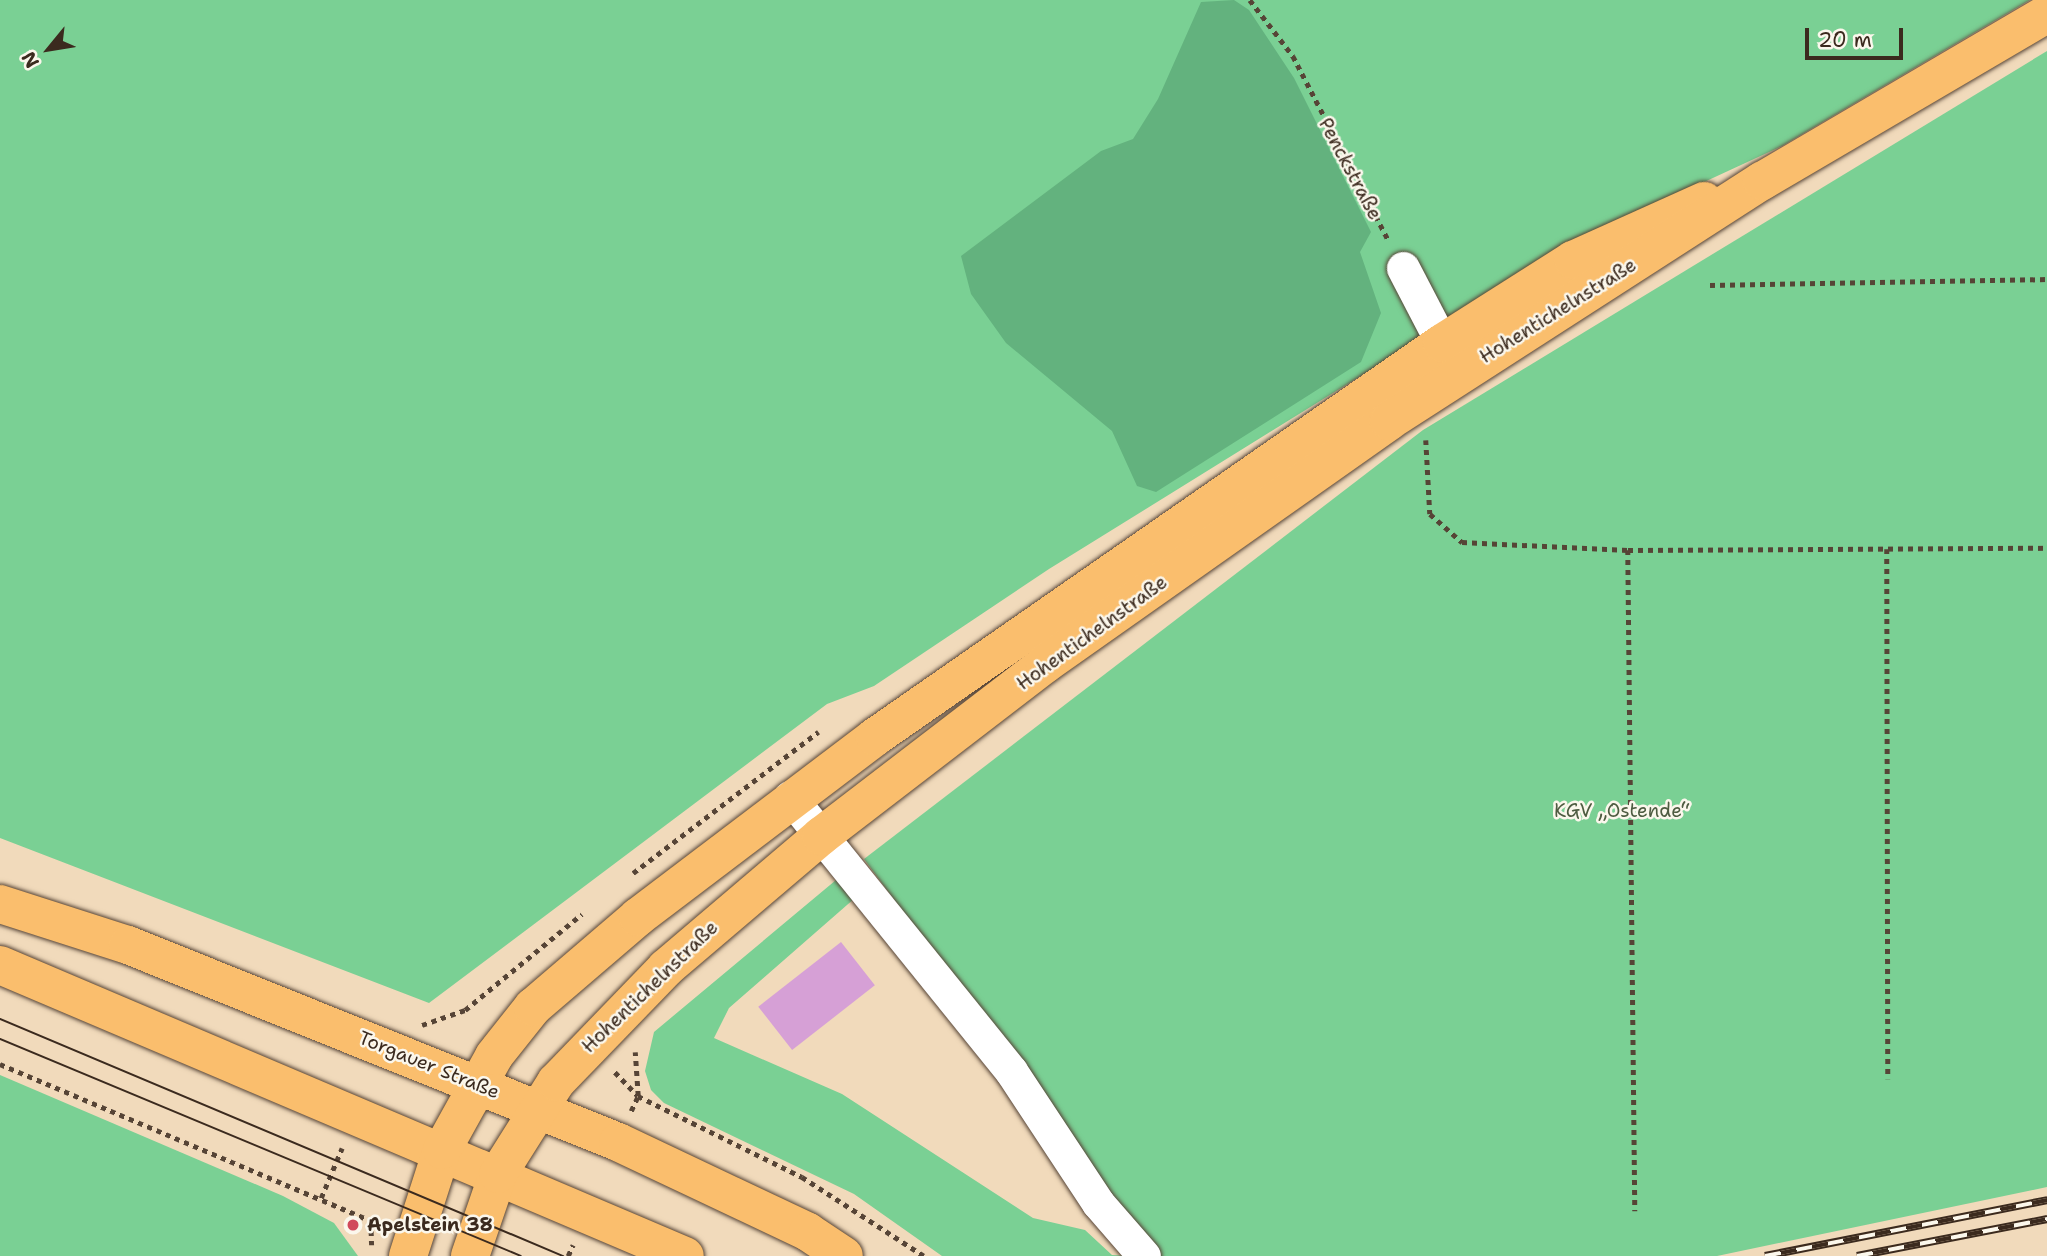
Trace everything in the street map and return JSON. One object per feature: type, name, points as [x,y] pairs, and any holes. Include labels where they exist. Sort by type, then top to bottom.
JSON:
[{"type":"main road","name":"Hohentichelnstraße","points":[[470,1256],[498,1174],[536,1108],[621,1010],[821,836],[1045,664],[1389,421],[1762,181],[2047,14]]},
{"type":"main road","name":"Hohentichelnstraße","points":[[407,1250],[442,1150],[476,1083],[541,1000],[790,797],[1443,343],[1573,260],[1662,215],[1762,181]]},
{"type":"main road","name":"Torgauer Straße","points":[[0,904],[128,945],[536,1108],[808,1232],[844,1256]]},
{"type":"main road","points":[[0,965],[442,1150],[685,1256]]},
{"type":"street","points":[[1403,268],[1443,343]]},
{"type":"street","points":[[790,797],[1011,1071],[1098,1203],[1144,1256]]},
{"type":"path","name":"Penckstraße","points":[[1250,0],[1293,56],[1403,268]]},
{"type":"path","points":[[1710,285],[2047,279]]},
{"type":"path","points":[[1425,431],[1430,513],[1462,542],[1628,550],[2047,548]]},
{"type":"path","points":[[1887,549],[1888,1079]]},
{"type":"path","points":[[1628,550],[1635,1211]]},
{"type":"path","points":[[0,1064],[321,1198],[371,1222],[371,1256]]},
{"type":"path","points":[[638,1096],[802,1177],[924,1256]]},
{"type":"path","points":[[321,1198],[345,1143]]},
{"type":"path","points":[[568,1256],[572,1246]]},
{"type":"green space","points":[[0,0],[2030,0],[1782,146],[1585,237],[1049,569],[874,686],[827,704],[429,1003],[0,838]]},
{"type":"green space","points":[[1234,0],[1249,10],[1294,78],[1371,232],[1360,252],[1381,313],[1361,362],[1156,492],[1137,486],[1112,431],[1006,343],[971,294],[961,256],[1101,151],[1133,139],[1158,99],[1201,2]]},
{"type":"green space","name":"KGV „Ostende“","points":[[2047,51],[2047,1187],[1717,1256],[1158,1256],[864,859],[1423,430]]},
{"type":"green space","points":[[836,880],[855,898],[729,1008],[714,1038],[842,1094],[1033,1218],[1085,1230],[1112,1255],[1130,1256],[942,1256],[854,1194],[664,1103],[651,1090],[645,1071],[654,1032]]},
{"type":"green space","points":[[0,1075],[283,1196],[334,1223],[358,1256],[0,1256]]},
{"type":"building","points":[[841,942],[875,985],[792,1050],[758,1007]]},
{"type":"tram line","points":[[0,1019],[563,1256]]},
{"type":"tram line","points":[[0,1039],[521,1256]]},
{"type":"railway","points":[[1765,1256],[2047,1200]]},
{"type":"railway","points":[[1857,1256],[2047,1219]]},
{"type":"place","name":"Apelstein 38","points":[[353,1225]]}]
